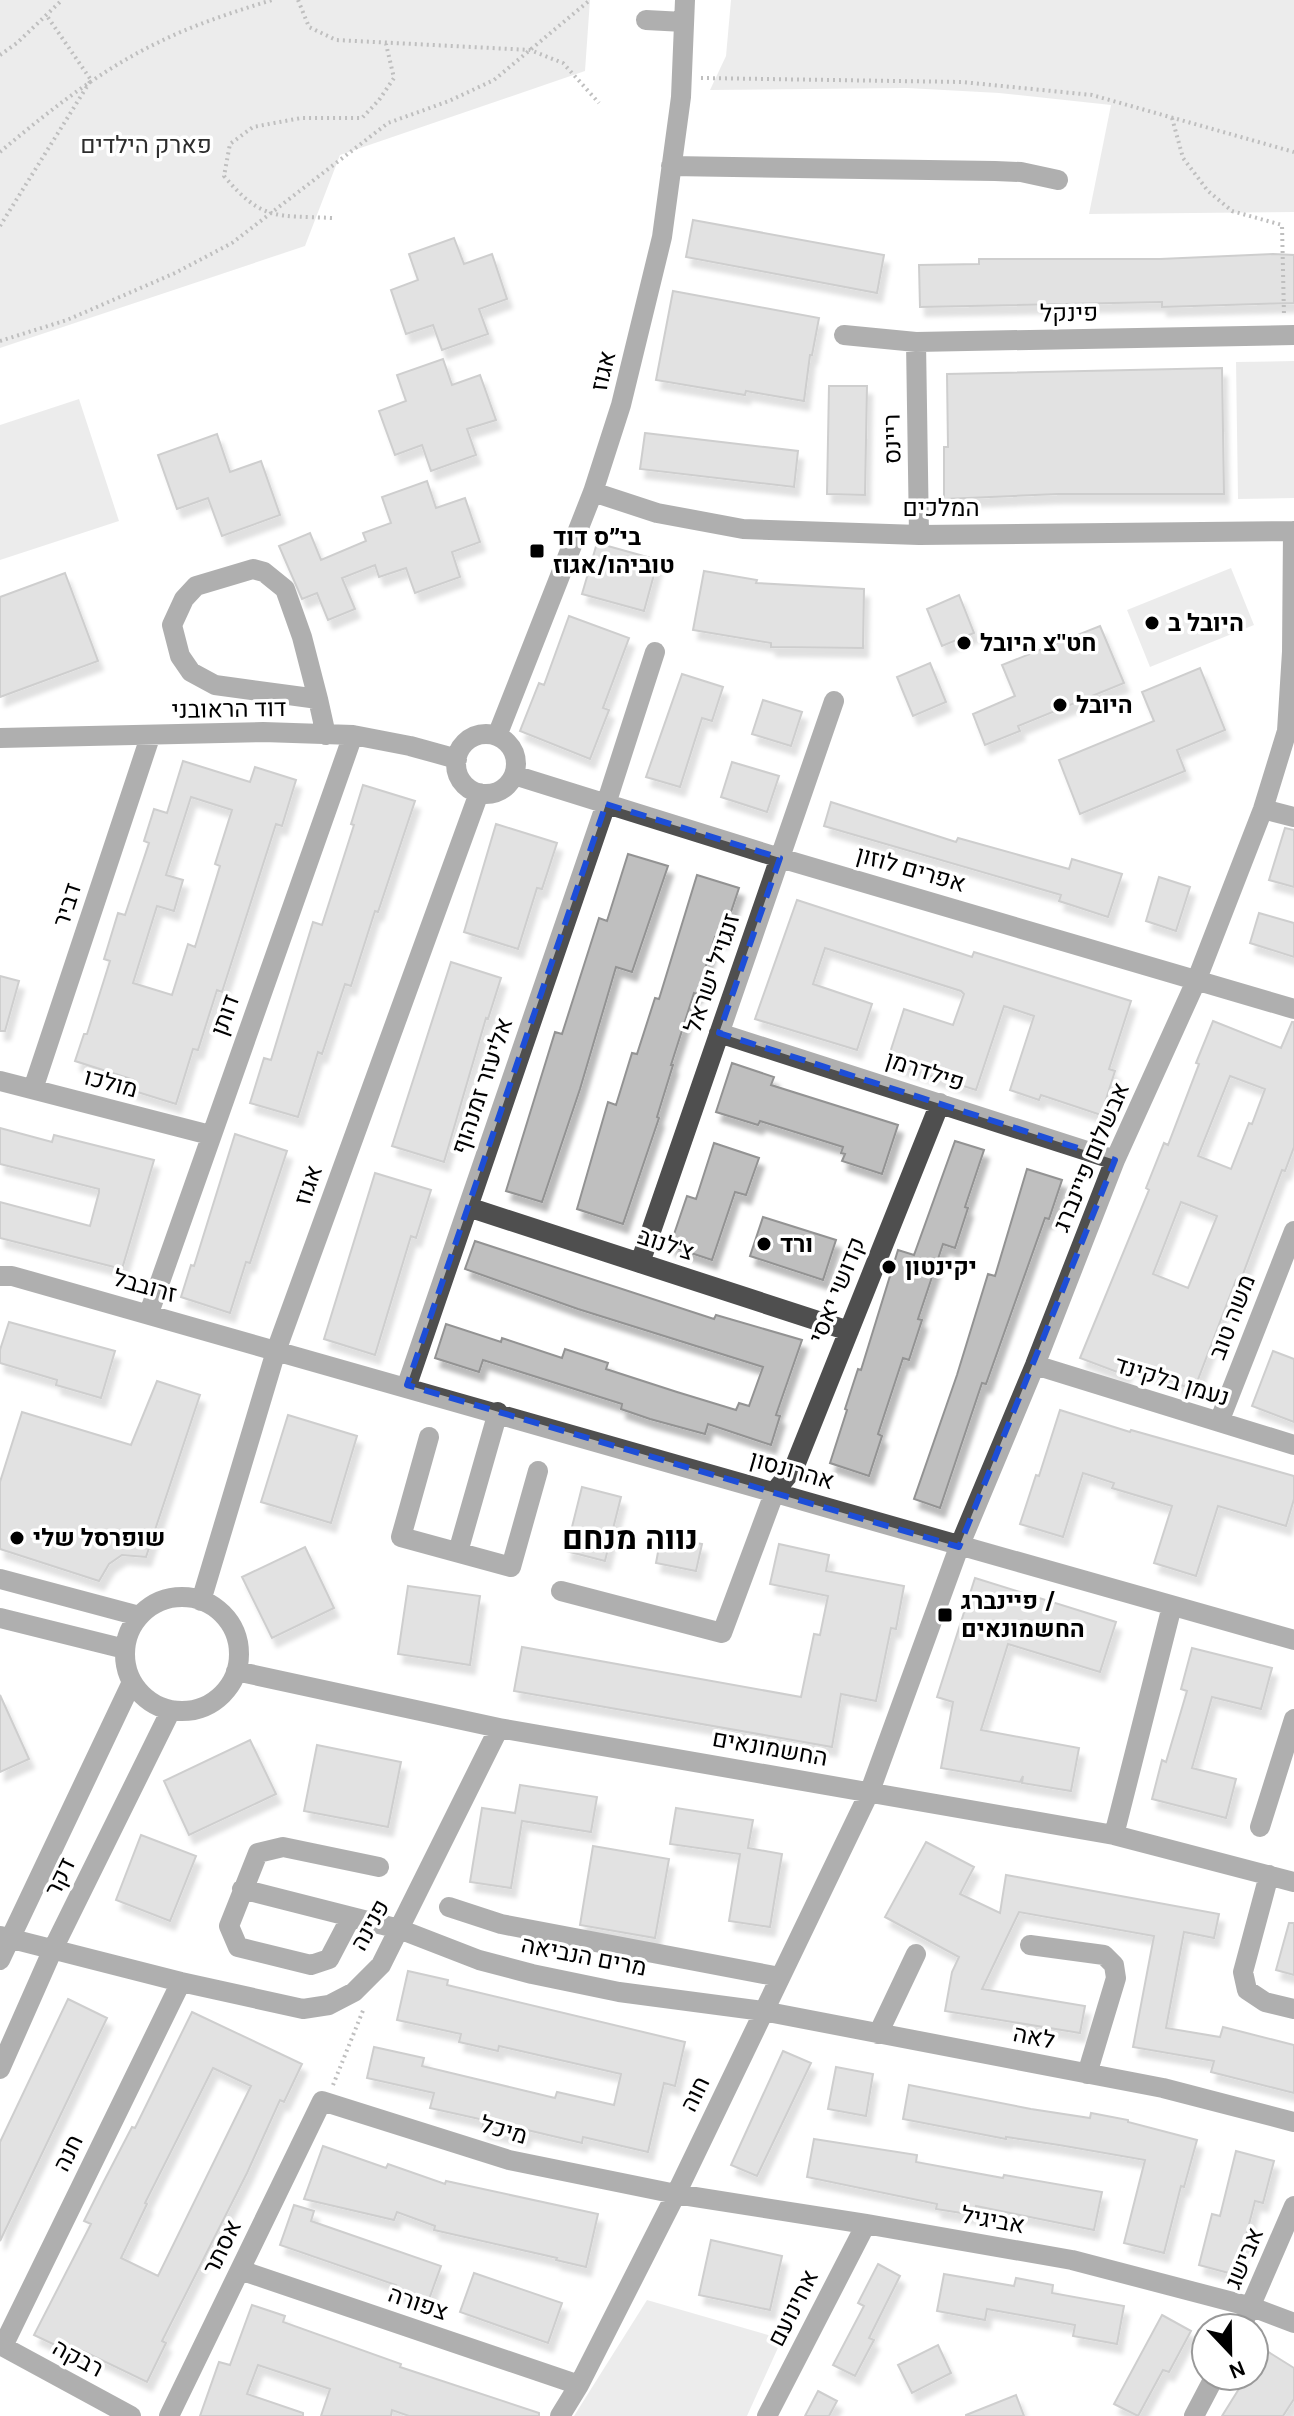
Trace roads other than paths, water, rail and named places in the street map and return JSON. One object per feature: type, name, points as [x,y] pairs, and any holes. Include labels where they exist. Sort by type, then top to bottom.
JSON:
[{"type":"street","name":"אגוז","points":[[497,736],[593,492],[621,405],[662,237],[682,77],[685,0]]},
{"type":"street","points":[[646,20],[684,22]]},
{"type":"street","points":[[671,166],[995,171],[1021,172],[1058,180]]},
{"type":"street","name":"פינקל","points":[[844,335],[916,342],[1289,335]]},
{"type":"street","name":"ריינס","points":[[916,342],[919,535]]},
{"type":"street","name":"המלכים","points":[[593,492],[657,513],[743,529],[919,535],[1293,531]]},
{"type":"street","name":"אבשלום פיינברג","points":[[870,1791],[959,1547],[1035,1365],[1115,1160],[1197,979],[1263,809],[1287,731],[1292,652],[1293,531]]},
{"type":"street","points":[[318,699],[215,685],[191,672],[180,656],[172,625],[184,599],[196,586],[253,569],[264,572],[285,589],[302,637],[318,699],[326,735]]},
{"type":"street","name":"אליעזר זמנהוף","points":[[407,1385],[655,652]]},
{"type":"street","name":"זנגויל ישראל","points":[[640,1263],[834,701]]},
{"type":"street","name":"דוד הראובני","points":[[0,738],[150,737],[263,732],[353,735],[457,759]]},
{"type":"street","points":[[488,734],[497,736],[508,743],[515,755],[514,775],[500,791],[479,793],[464,784],[459,776],[457,759],[464,743],[471,738],[488,734]]},
{"type":"street","name":"דותן","points":[[149,1313],[353,735]]},
{"type":"street","name":"דביר","points":[[33,1089],[150,737]]},
{"type":"street","name":"אפרים לוזון","points":[[514,775],[780,858],[1294,1009]]},
{"type":"street","name":"אגוז","points":[[201,1601],[276,1351],[479,793]]},
{"type":"street","points":[[1263,809],[1294,817]]},
{"type":"street","name":"פילדרמן","points":[[719,1033],[1115,1160]]},
{"type":"street","name":"מולכו","points":[[0,1081],[210,1135]]},
{"type":"street","name":"קדושי יאסי","points":[[561,1591],[722,1633],[775,1491],[794,1468],[940,1103]]},
{"type":"street","name":"צ'לנוב","points":[[468,1207],[849,1331]]},
{"type":"street","name":"משה טוב","points":[[1219,1422],[1294,1231]]},
{"type":"street","name":"זרובבל","points":[[0,1276],[12,1276],[149,1313],[276,1351]]},
{"type":"street","name":"אהרונסון","points":[[276,1351],[407,1385],[959,1547],[1294,1640]]},
{"type":"street","name":"נעמן בלקינד","points":[[1035,1365],[1294,1445]]},
{"type":"street","points":[[458,1552],[498,1412]]},
{"type":"street","points":[[429,1437],[401,1537],[511,1567],[538,1471]]},
{"type":"street","points":[[0,1579],[139,1616]]},
{"type":"street","points":[[185,1597],[201,1601],[214,1607],[233,1629],[239,1657],[236,1671],[229,1686],[218,1698],[203,1707],[171,1710],[155,1705],[142,1695],[127,1671],[127,1637],[139,1616],[152,1606],[168,1599],[185,1597]]},
{"type":"street","points":[[1114,1835],[1172,1606]]},
{"type":"street","points":[[0,1618],[125,1649]]},
{"type":"street","name":"החשמונאים","points":[[236,1671],[499,1728],[1114,1835],[1294,1882]]},
{"type":"street","name":"דקר","points":[[0,1960],[5,1937],[132,1682]]},
{"type":"street","name":"דקר","points":[[0,2069],[53,1949],[171,1710]]},
{"type":"street","points":[[1260,1827],[1294,1719]]},
{"type":"street","name":"פנינה","points":[[5,1937],[181,1982],[303,2009],[329,2005],[354,1992],[381,1965],[499,1728]]},
{"type":"street","name":"חוה","points":[[560,2416],[579,2385],[676,2194],[870,1791]]},
{"type":"street","points":[[351,1917],[329,1959],[311,1965],[238,1947],[229,1926],[258,1853],[283,1847],[379,1867]]},
{"type":"street","points":[[1269,1875],[1243,1972],[1247,1990],[1265,2002],[1294,2009]]},
{"type":"street","name":"מרים הנביאה","points":[[242,1889],[399,1929],[479,1960],[532,1974],[619,1992],[763,2011]]},
{"type":"street","points":[[449,1907],[501,1924],[780,1977]]},
{"type":"street","points":[[1030,1945],[1104,1955],[1114,1965],[1116,1978],[1087,2074]]},
{"type":"street","points":[[878,2034],[916,1954]]},
{"type":"street","name":"חנה","points":[[1,2346],[181,1982]]},
{"type":"street","name":"לאה","points":[[763,2011],[1163,2088],[1294,2122]]},
{"type":"street","name":"מיכל","points":[[324,2101],[509,2160],[676,2194]]},
{"type":"street","name":"אסתר","points":[[169,2416],[324,2101]]},
{"type":"street","name":"אביגיל","points":[[676,2194],[1072,2260],[1252,2307],[1294,2323]]},
{"type":"street","name":"אבישג","points":[[1249,2312],[1294,2206]]},
{"type":"street","name":"אחינועם","points":[[767,2416],[866,2224]]},
{"type":"street","name":"צפורה","points":[[240,2270],[579,2385]]},
{"type":"street","name":"רבקה","points":[[1,2346],[131,2416]]},
{"type":"street","points":[[1194,2416],[1207,2392]]},
{"type":"place","name":"בי״ס דוד טוביהו/אגוז","points":[[537,551]]},
{"type":"place","name":"היובל ב","points":[[1152,623]]},
{"type":"place","name":"חט\"צ היובל","points":[[964,643]]},
{"type":"place","name":"היובל","points":[[1060,705]]},
{"type":"place","name":"ורד","points":[[764,1244]]},
{"type":"place","name":"יקינטון","points":[[889,1267]]},
{"type":"place","name":"שופרסל שלי","points":[[17,1538]]},
{"type":"place","name":"פיינברג / החשמונאים","points":[[945,1615]]},
{"type":"district","name":"נווה מנחם","points":[[630,1538]]},
{"type":"park label","name":"פארק הילדים","points":[[146,145]]}]
